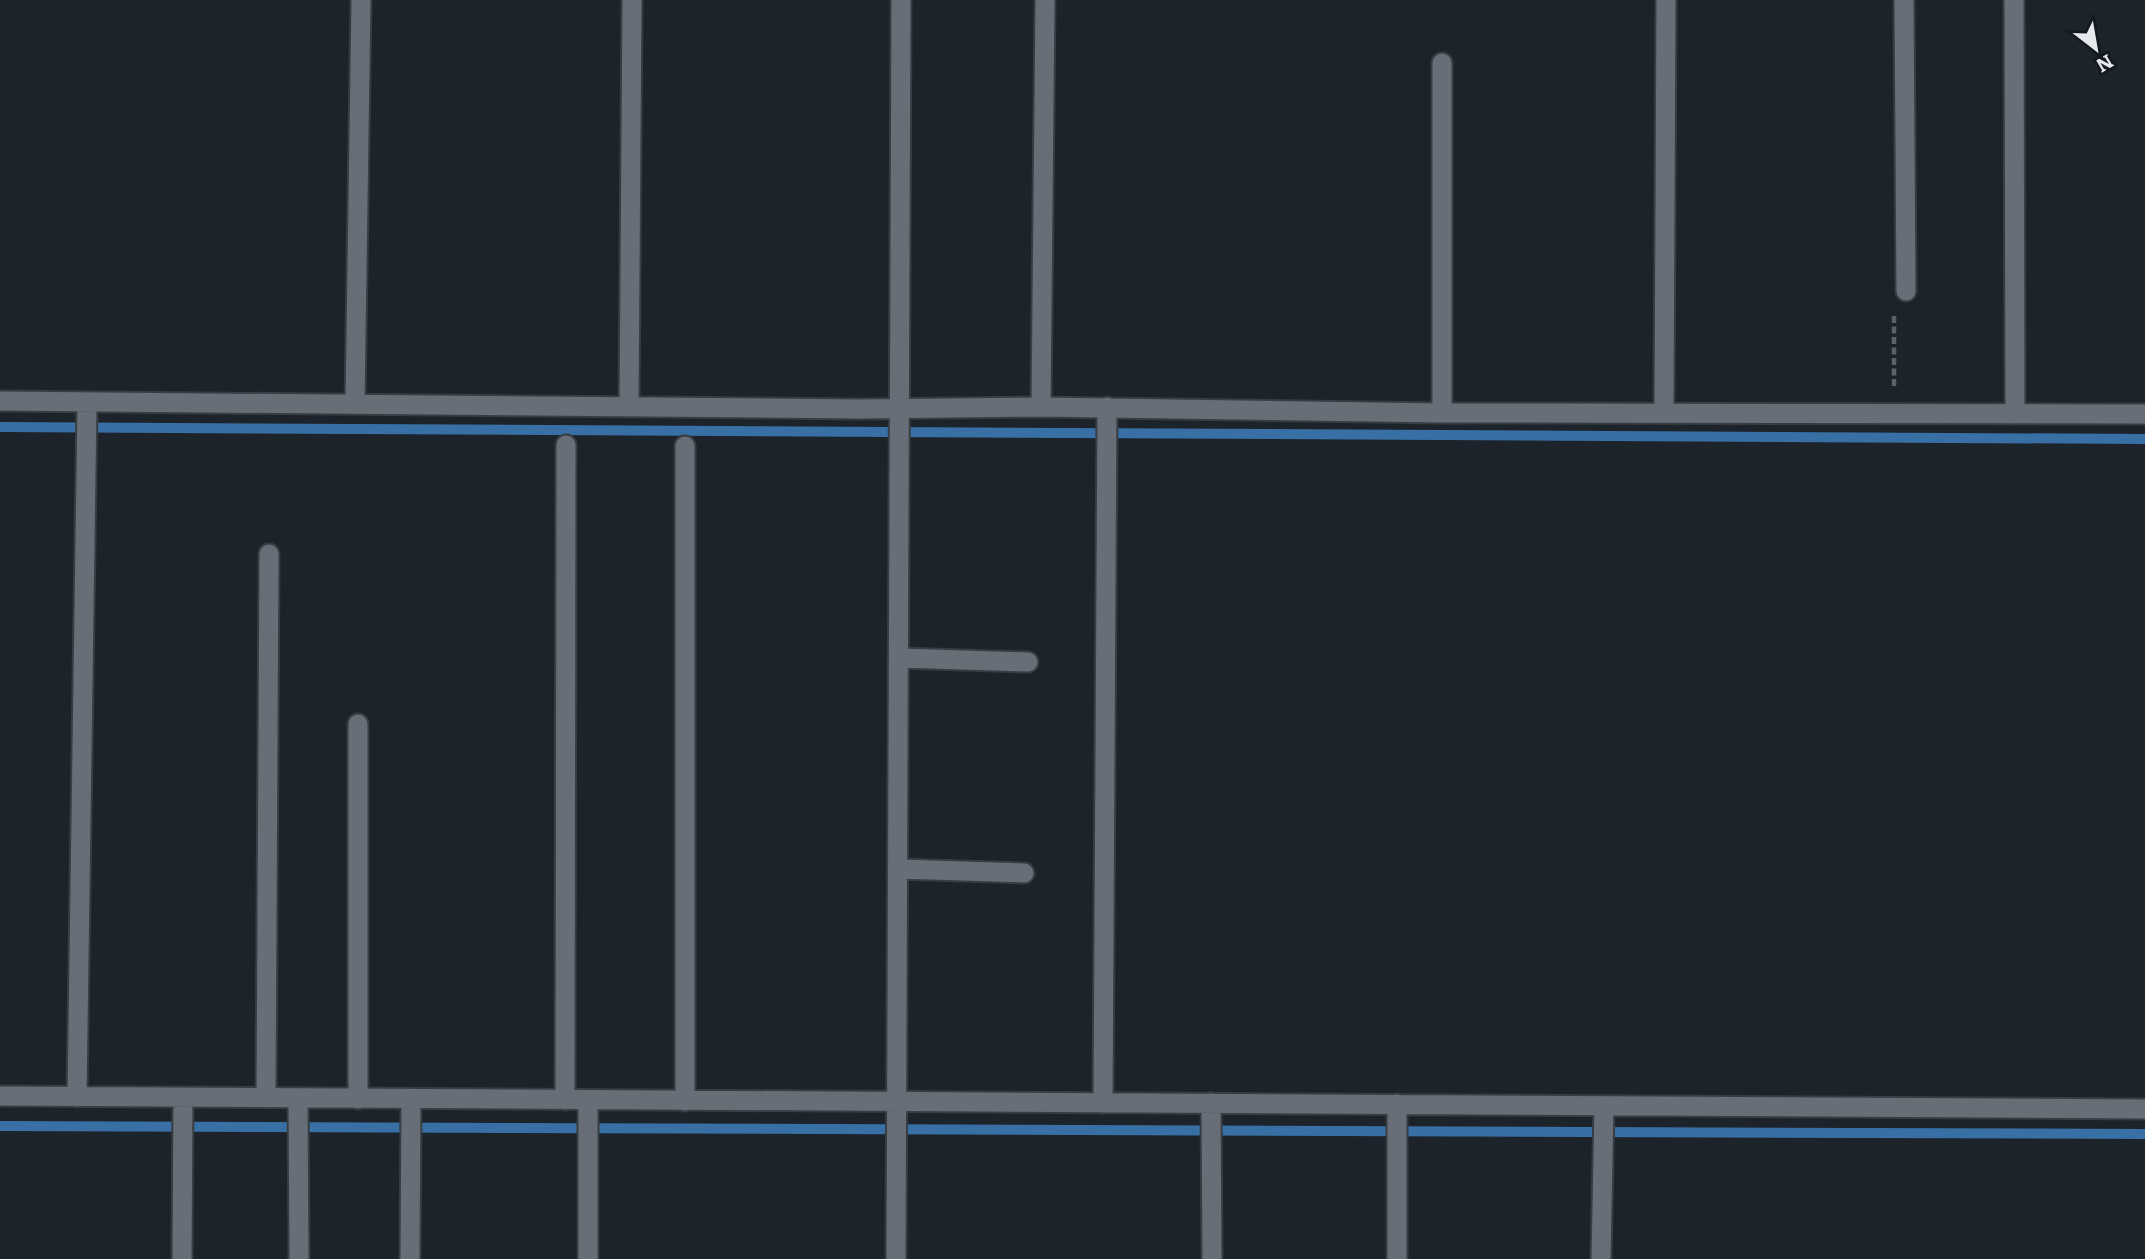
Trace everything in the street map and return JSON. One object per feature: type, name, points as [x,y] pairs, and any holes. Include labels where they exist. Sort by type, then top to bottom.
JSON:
[{"type":"street","points":[[355,404],[361,0]]},
{"type":"street","points":[[629,406],[632,0]]},
{"type":"street","points":[[896,1259],[901,0]]},
{"type":"street","points":[[1041,407],[1045,0]]},
{"type":"street","points":[[1664,412],[1666,0]]},
{"type":"street","points":[[1904,0],[1906,291]]},
{"type":"street","points":[[2014,0],[2015,414]]},
{"type":"street","points":[[1442,63],[1442,413]]},
{"type":"street","points":[[0,401],[87,409],[355,404],[629,406],[899,414],[1041,407],[1107,423],[1442,413],[2145,414]]},
{"type":"street","points":[[77,1097],[87,409]]},
{"type":"street","points":[[1103,1103],[1107,423]]},
{"type":"street","points":[[565,1100],[566,445]]},
{"type":"street","points":[[685,446],[685,1101]]},
{"type":"street","points":[[266,1098],[269,554]]},
{"type":"street","points":[[900,658],[1028,662]]},
{"type":"street","points":[[358,724],[358,1099]]},
{"type":"street","points":[[899,869],[1024,873]]},
{"type":"street","points":[[0,1096],[77,1097],[183,1106],[266,1098],[298,1107],[358,1099],[411,1108],[565,1100],[588,1109],[685,1101],[897,1110],[1103,1103],[1212,1112],[1603,1114],[2145,1109]]},
{"type":"street","points":[[182,1259],[183,1106]]},
{"type":"street","points":[[298,1107],[299,1259]]},
{"type":"street","points":[[410,1259],[411,1108]]},
{"type":"street","points":[[587,1259],[588,1109]]},
{"type":"street","points":[[1212,1112],[1212,1259]]},
{"type":"street","points":[[1397,1113],[1397,1259]]},
{"type":"street","points":[[1601,1259],[1603,1114]]},
{"type":"path","points":[[1894,413],[1894,304],[1906,291]]},
{"type":"waterway","points":[[0,427],[2145,439]]},
{"type":"waterway","points":[[0,1126],[2145,1134]]}]
